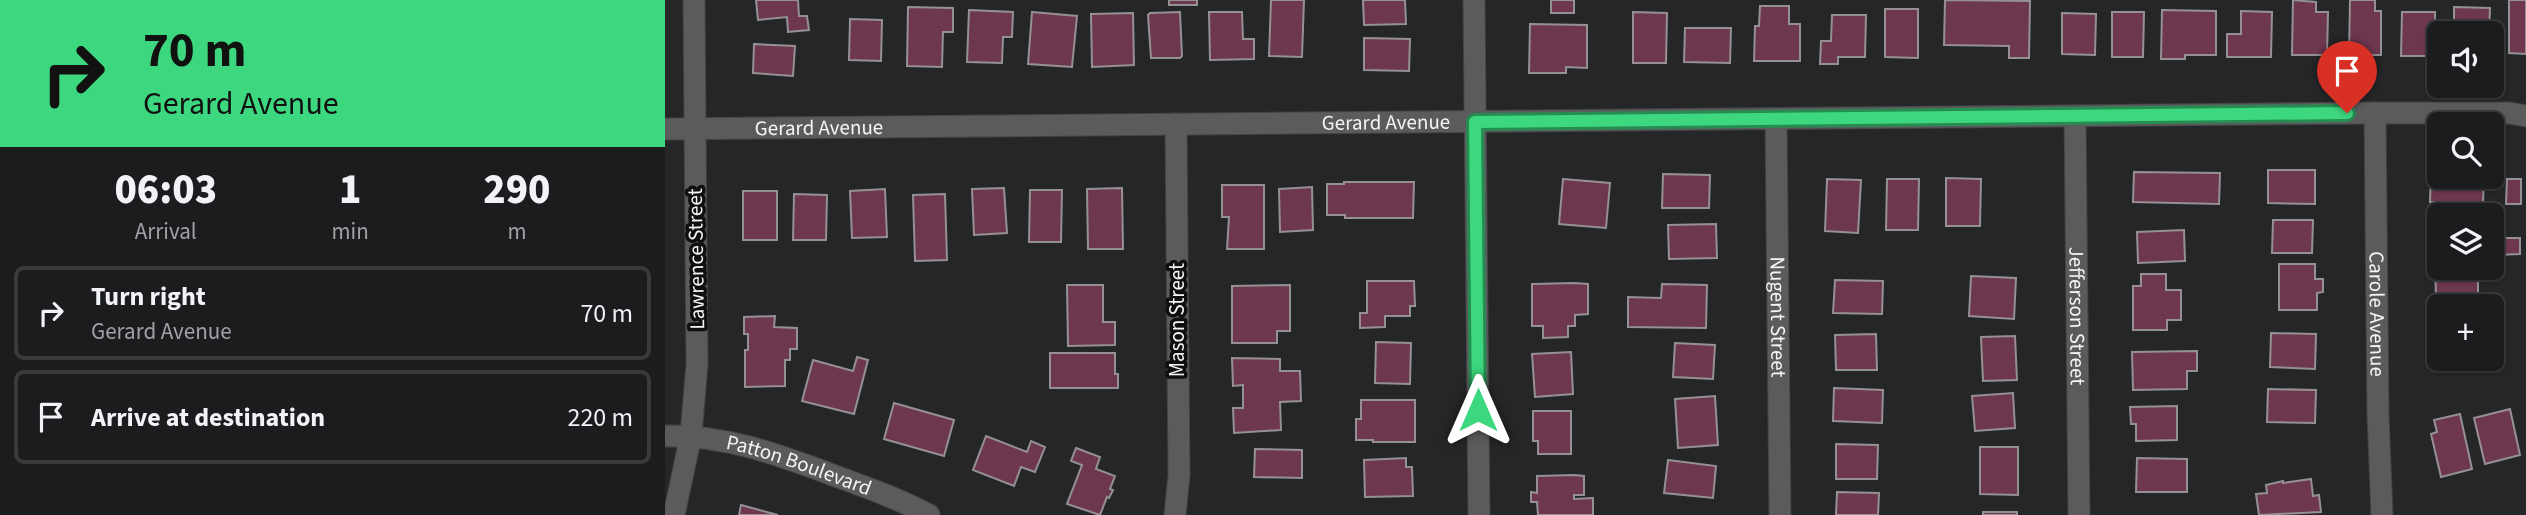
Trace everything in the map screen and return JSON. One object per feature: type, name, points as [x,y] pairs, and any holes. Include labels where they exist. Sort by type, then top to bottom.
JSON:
[{"type":"street","name":"Lawrence Street","points":[[674,515],[691,435],[697,364],[694,0]]},
{"type":"street","points":[[1474,0],[1479,515]]},
{"type":"street","name":"Gerard Avenue","points":[[665,129],[2375,113],[2509,113],[2526,116]]},
{"type":"street","name":"Carole Avenue","points":[[2375,113],[2378,415],[2382,515]]},
{"type":"street","name":"Jefferson Street","points":[[2075,116],[2079,515]]},
{"type":"street","name":"Nugent Street","points":[[1776,119],[1780,515]]},
{"type":"street","name":"Mason Street","points":[[1175,515],[1179,475],[1176,124]]},
{"type":"street","name":"Patton Boulevard","points":[[665,436],[691,435],[774,453],[905,502],[929,515]]},
{"type":"building","points":[[756,0],[798,0],[799,16],[807,16],[809,30],[788,32],[787,17],[758,20]]},
{"type":"building","points":[[1169,0],[1197,0],[1197,5],[1169,5]]},
{"type":"building","points":[[1271,0],[1304,0],[1302,57],[1269,56]]},
{"type":"building","points":[[1363,0],[1405,0],[1406,24],[1364,25]]},
{"type":"building","points":[[1551,0],[1574,0],[1574,13],[1551,13]]},
{"type":"building","points":[[1945,0],[2030,1],[2029,58],[2009,58],[2009,46],[1944,45]]},
{"type":"building","points":[[2293,0],[2316,2],[2316,12],[2328,12],[2327,55],[2292,55]]},
{"type":"building","points":[[2350,0],[2375,0],[2375,11],[2381,11],[2381,55],[2349,55]]},
{"type":"building","points":[[2509,0],[2526,0],[2526,54],[2509,53]]},
{"type":"building","points":[[1760,6],[1789,6],[1789,24],[1800,24],[1800,61],[1754,61],[1755,26],[1759,26]]},
{"type":"building","points":[[908,7],[953,8],[953,32],[943,32],[942,67],[907,66]]},
{"type":"building","points":[[2454,7],[2490,8],[2489,21],[2454,21]]},
{"type":"building","points":[[1885,9],[1918,9],[1918,58],[1885,57]]},
{"type":"building","points":[[969,10],[1013,12],[1012,37],[1003,37],[1002,63],[967,62]]},
{"type":"building","points":[[2162,10],[2216,11],[2216,55],[2185,55],[2185,59],[2161,59]]},
{"type":"building","points":[[2241,11],[2272,12],[2271,57],[2227,57],[2227,34],[2241,34]]},
{"type":"building","points":[[1032,12],[1077,16],[1072,67],[1028,64]]},
{"type":"building","points":[[1180,12],[1182,56],[1151,58],[1148,15]]},
{"type":"building","points":[[1209,12],[1242,12],[1243,39],[1254,39],[1254,59],[1210,60]]},
{"type":"building","points":[[1633,12],[1667,13],[1666,63],[1633,63]]},
{"type":"building","points":[[2112,12],[2144,12],[2143,57],[2112,57]]},
{"type":"building","points":[[2402,12],[2435,12],[2435,21],[2427,21],[2427,56],[2401,56]]},
{"type":"building","points":[[1133,13],[1134,65],[1092,67],[1091,14]]},
{"type":"building","points":[[2062,13],[2096,14],[2095,55],[2062,54]]},
{"type":"building","points":[[1832,15],[1866,15],[1865,57],[1838,57],[1838,64],[1820,64],[1821,41],[1831,41]]},
{"type":"building","points":[[850,19],[882,20],[881,61],[849,60]]},
{"type":"building","points":[[1530,24],[1587,25],[1587,68],[1566,67],[1566,73],[1529,73]]},
{"type":"building","points":[[1685,28],[1731,28],[1730,63],[1684,62]]},
{"type":"building","points":[[1364,38],[1410,39],[1409,71],[1364,70]]},
{"type":"building","points":[[754,44],[795,46],[793,76],[753,73]]},
{"type":"building","points":[[2268,170],[2315,170],[2315,204],[2268,203]]},
{"type":"building","points":[[2134,172],[2220,173],[2219,204],[2133,202]]},
{"type":"building","points":[[1663,174],[1710,175],[1709,208],[1662,208]]},
{"type":"building","points":[[1946,178],[1981,179],[1980,226],[1946,226]]},
{"type":"building","points":[[1563,179],[1610,183],[1606,228],[1559,224]]},
{"type":"building","points":[[1827,179],[1861,180],[1858,233],[1825,231]]},
{"type":"building","points":[[1887,179],[1919,179],[1918,230],[1886,230]]},
{"type":"building","points":[[2507,179],[2521,179],[2521,204],[2506,204]]},
{"type":"building","points":[[1414,182],[1413,218],[1345,218],[1345,215],[1327,215],[1327,184]]},
{"type":"building","points":[[1222,185],[1264,185],[1264,249],[1227,249],[1229,217],[1222,217]]},
{"type":"building","points":[[1312,187],[1313,230],[1280,232],[1279,189]]},
{"type":"building","points":[[1004,188],[1007,233],[974,235],[972,189]]},
{"type":"building","points":[[1122,188],[1123,249],[1088,249],[1087,189]]},
{"type":"building","points":[[885,189],[887,237],[852,238],[850,191]]},
{"type":"building","points":[[2430,189],[2484,189],[2483,203],[2430,202]]},
{"type":"building","points":[[1030,190],[1062,190],[1061,242],[1029,242]]},
{"type":"building","points":[[743,191],[777,191],[777,240],[743,240]]},
{"type":"building","points":[[794,194],[827,195],[826,240],[793,240]]},
{"type":"building","points":[[945,194],[947,260],[915,261],[913,195]]},
{"type":"building","points":[[2273,220],[2313,220],[2312,253],[2272,253]]},
{"type":"building","points":[[1716,224],[1717,258],[1669,259],[1668,225]]},
{"type":"building","points":[[2184,230],[2185,261],[2138,263],[2137,232]]},
{"type":"building","points":[[2504,238],[2520,238],[2520,254],[2504,255]]},
{"type":"building","points":[[2279,264],[2315,264],[2315,279],[2323,279],[2323,292],[2317,293],[2317,310],[2279,310]]},
{"type":"building","points":[[2141,274],[2166,274],[2166,290],[2181,290],[2181,320],[2167,320],[2167,330],[2133,330],[2133,286],[2141,286]]},
{"type":"building","points":[[1971,276],[2016,278],[2014,319],[1969,316]]},
{"type":"building","points":[[1835,280],[1883,281],[1882,314],[1833,313]]},
{"type":"building","points":[[2436,280],[2478,280],[2478,294],[2436,294]]},
{"type":"building","points":[[1367,281],[1414,281],[1415,306],[1410,306],[1410,316],[1385,316],[1385,327],[1360,328],[1360,313],[1367,313]]},
{"type":"building","points":[[1532,284],[1588,284],[1588,314],[1575,315],[1575,326],[1568,326],[1568,337],[1543,338],[1543,326],[1532,326]]},
{"type":"building","points":[[1662,284],[1707,285],[1706,328],[1628,327],[1628,297],[1661,298]]},
{"type":"building","points":[[1067,285],[1103,285],[1103,322],[1115,322],[1115,345],[1068,346]]},
{"type":"building","points":[[1290,285],[1290,331],[1277,331],[1277,343],[1232,343],[1232,286]]},
{"type":"building","points":[[775,316],[774,327],[797,328],[797,349],[790,349],[790,360],[785,360],[785,386],[745,387],[748,334],[744,334],[744,317]]},
{"type":"building","points":[[2271,333],[2316,334],[2315,369],[2270,367]]},
{"type":"building","points":[[1876,334],[1877,370],[1836,370],[1835,335]]},
{"type":"building","points":[[2015,336],[2017,380],[1983,381],[1981,337]]},
{"type":"building","points":[[1376,342],[1411,343],[1410,384],[1375,383]]},
{"type":"building","points":[[1675,343],[1715,345],[1713,379],[1673,377]]},
{"type":"building","points":[[2197,351],[2197,371],[2187,371],[2187,389],[2133,390],[2132,352]]},
{"type":"building","points":[[1571,352],[1573,394],[1535,397],[1532,354]]},
{"type":"building","points":[[1050,353],[1115,353],[1118,388],[1050,388]]},
{"type":"building","points":[[857,357],[868,360],[854,414],[802,401],[813,360],[853,371]]},
{"type":"building","points":[[1232,358],[1280,359],[1280,371],[1300,371],[1301,401],[1280,402],[1281,430],[1234,433],[1233,408],[1243,408],[1243,385],[1233,386]]},
{"type":"building","points":[[1834,388],[1883,390],[1882,423],[1833,421]]},
{"type":"building","points":[[2268,389],[2316,390],[2315,423],[2267,422]]},
{"type":"building","points":[[2013,393],[2015,428],[1975,431],[1972,396]]},
{"type":"building","points":[[1715,396],[1718,445],[1678,448],[1675,399]]},
{"type":"building","points":[[1361,400],[1415,400],[1415,442],[1356,440],[1356,419],[1361,419]]},
{"type":"building","points":[[894,403],[954,420],[944,456],[884,439]]},
{"type":"building","points":[[2177,406],[2177,440],[2136,441],[2136,424],[2131,424],[2130,407]]},
{"type":"building","points":[[2510,409],[2520,455],[2485,464],[2474,418]]},
{"type":"building","points":[[1533,411],[1571,411],[1571,454],[1538,454],[1538,441],[1533,441]]},
{"type":"building","points":[[2460,414],[2472,469],[2441,477],[2431,434],[2437,432],[2434,420]]},
{"type":"building","points":[[986,436],[1027,452],[1031,441],[1045,447],[1035,472],[1021,467],[1014,486],[973,470]]},
{"type":"building","points":[[1836,444],[1878,445],[1877,479],[1836,479]]},
{"type":"building","points":[[1980,447],[2018,447],[2018,495],[1980,494]]},
{"type":"building","points":[[1076,448],[1100,457],[1096,469],[1115,476],[1110,489],[1113,490],[1100,515],[1067,504],[1082,465],[1071,461]]},
{"type":"building","points":[[1255,449],[1302,450],[1302,478],[1254,477]]},
{"type":"building","points":[[1406,458],[1406,467],[1412,467],[1413,496],[1365,497],[1364,460]]},
{"type":"building","points":[[2137,458],[2187,459],[2187,492],[2136,492]]},
{"type":"building","points":[[1668,460],[1716,466],[1713,498],[1664,493]]},
{"type":"building","points":[[1537,476],[1584,476],[1584,495],[1574,495],[1574,499],[1593,498],[1593,515],[1538,515],[1537,502],[1531,502],[1531,492],[1537,493]]},
{"type":"building","points":[[2311,479],[2313,496],[2319,495],[2321,512],[2259,515],[2256,494],[2267,493],[2266,485]]},
{"type":"building","points":[[1837,492],[1879,493],[1878,515],[1836,515]]},
{"type":"building","points":[[741,505],[778,515],[739,515]]},
{"type":"building","points":[[1983,512],[2017,512],[2017,515],[1983,515]]},
{"type":"route","points":[[1478,410],[1475,122],[2347,113]]}]
